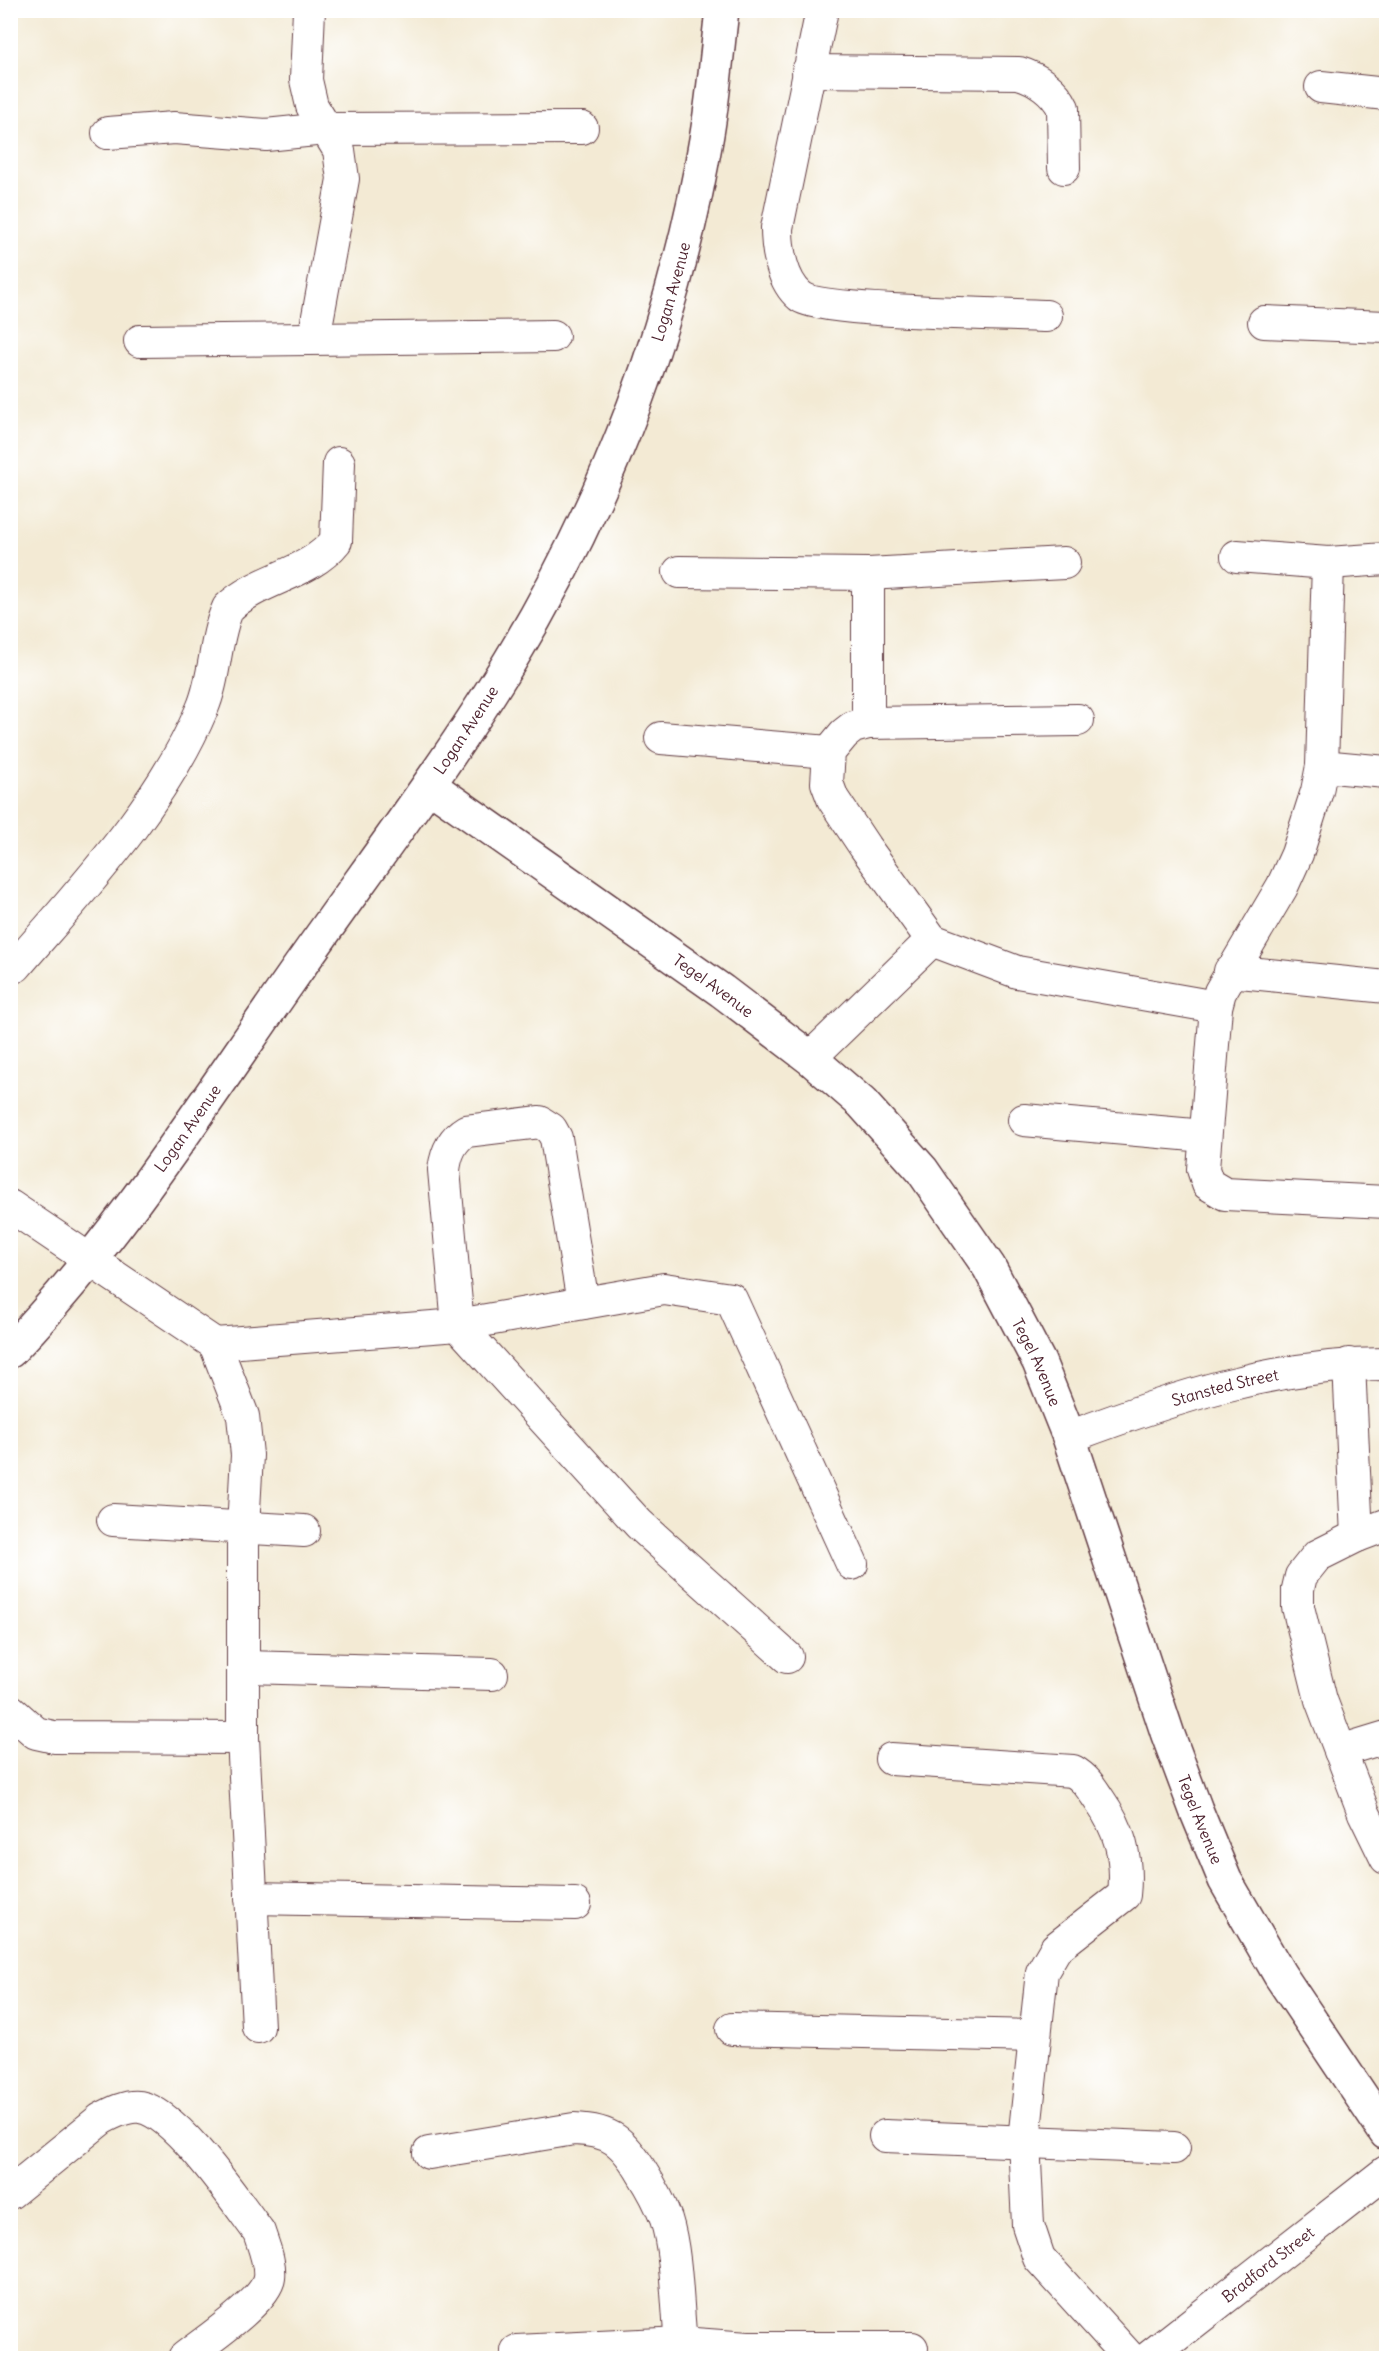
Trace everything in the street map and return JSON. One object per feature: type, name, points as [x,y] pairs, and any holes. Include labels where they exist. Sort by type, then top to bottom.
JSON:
[{"type":"street","points":[[309,10],[306,80],[312,106],[339,150],[343,179],[314,338]]},
{"type":"street","name":"Logan Avenue","points":[[10,1351],[89,1260],[182,1134],[429,785],[510,661],[565,563],[628,424],[667,308],[684,243],[707,133],[722,10]]},
{"type":"street","points":[[822,10],[777,228],[777,248],[784,271],[799,296],[813,303],[855,308],[1046,316]]},
{"type":"street","points":[[808,71],[1019,73],[1032,76],[1060,101],[1064,108],[1064,168]]},
{"type":"street","points":[[1321,87],[1386,94]]},
{"type":"street","points":[[108,133],[174,128],[266,135],[326,129],[582,128]]},
{"type":"street","points":[[1264,322],[1386,327]]},
{"type":"street","points":[[140,341],[553,336]]},
{"type":"street","points":[[12,968],[88,883],[134,824],[174,761],[203,707],[228,608],[240,597],[321,557],[336,541],[339,464]]},
{"type":"street","points":[[1237,556],[1328,563],[1386,560]]},
{"type":"street","points":[[679,572],[868,574],[1064,563]]},
{"type":"street","points":[[1328,563],[1322,766],[1310,819],[1297,854],[1282,886],[1230,971],[1216,1007],[1212,1078],[1205,1136],[1204,1176],[1213,1189],[1225,1194],[1386,1202]]},
{"type":"street","points":[[868,574],[868,723]]},
{"type":"street","points":[[1078,720],[868,723],[854,727],[844,734],[830,752],[827,783],[833,799],[932,940],[1017,972],[1216,1007]]},
{"type":"street","points":[[661,738],[830,752]]},
{"type":"street","points":[[1322,766],[1386,772]]},
{"type":"street","name":"Tegel Avenue","points":[[429,785],[723,991],[810,1058],[861,1103],[922,1170],[982,1257],[1010,1304],[1039,1362],[1069,1437],[1157,1703],[1196,1810],[1225,1880],[1280,1976],[1386,2133]]},
{"type":"street","points":[[810,1058],[932,940]]},
{"type":"street","points":[[1230,971],[1386,987]]},
{"type":"street","points":[[1024,1120],[1205,1136]]},
{"type":"street","points":[[583,1303],[556,1138],[551,1129],[540,1122],[466,1131],[447,1152],[444,1170],[458,1325],[639,1524],[787,1657]]},
{"type":"street","points":[[10,1206],[215,1344],[243,1416],[247,1455],[243,1528],[243,1738],[258,2027]]},
{"type":"street","points":[[215,1344],[458,1325],[664,1289],[731,1299],[852,1564]]},
{"type":"street","points":[[1349,1364],[1358,1536]]},
{"type":"street","name":"Stansted Street","points":[[1069,1437],[1125,1416],[1252,1377],[1349,1364],[1386,1364]]},
{"type":"street","points":[[113,1520],[304,1531]]},
{"type":"street","points":[[1386,1526],[1358,1536],[1317,1556],[1301,1576],[1298,1589],[1298,1607],[1322,1700],[1368,1822],[1386,1858]]},
{"type":"street","points":[[243,1668],[492,1674]]},
{"type":"street","points":[[10,1710],[36,1733],[54,1737],[243,1738]]},
{"type":"street","points":[[1340,1751],[1386,1737]]},
{"type":"street","points":[[891,1759],[1073,1771],[1085,1778],[1114,1820],[1124,1850],[1124,1895],[1056,1948],[1048,1958],[1040,1984],[1024,2140],[1028,2225],[1039,2258],[1130,2358]]},
{"type":"street","points":[[251,1898],[575,1904]]},
{"type":"street","points":[[732,2029],[1034,2036]]},
{"type":"street","points":[[10,2193],[101,2119],[112,2113],[138,2106],[158,2113],[176,2128],[259,2232],[265,2251],[269,2279],[257,2299],[184,2358]]},
{"type":"street","points":[[429,2152],[574,2129],[592,2130],[613,2137],[629,2151],[658,2200],[666,2222],[681,2343]]},
{"type":"street","points":[[885,2136],[1174,2148]]},
{"type":"street","name":"Bradford Street","points":[[1148,2358],[1386,2172]]},
{"type":"street","points":[[517,2351],[681,2343],[749,2353],[912,2348]]}]
